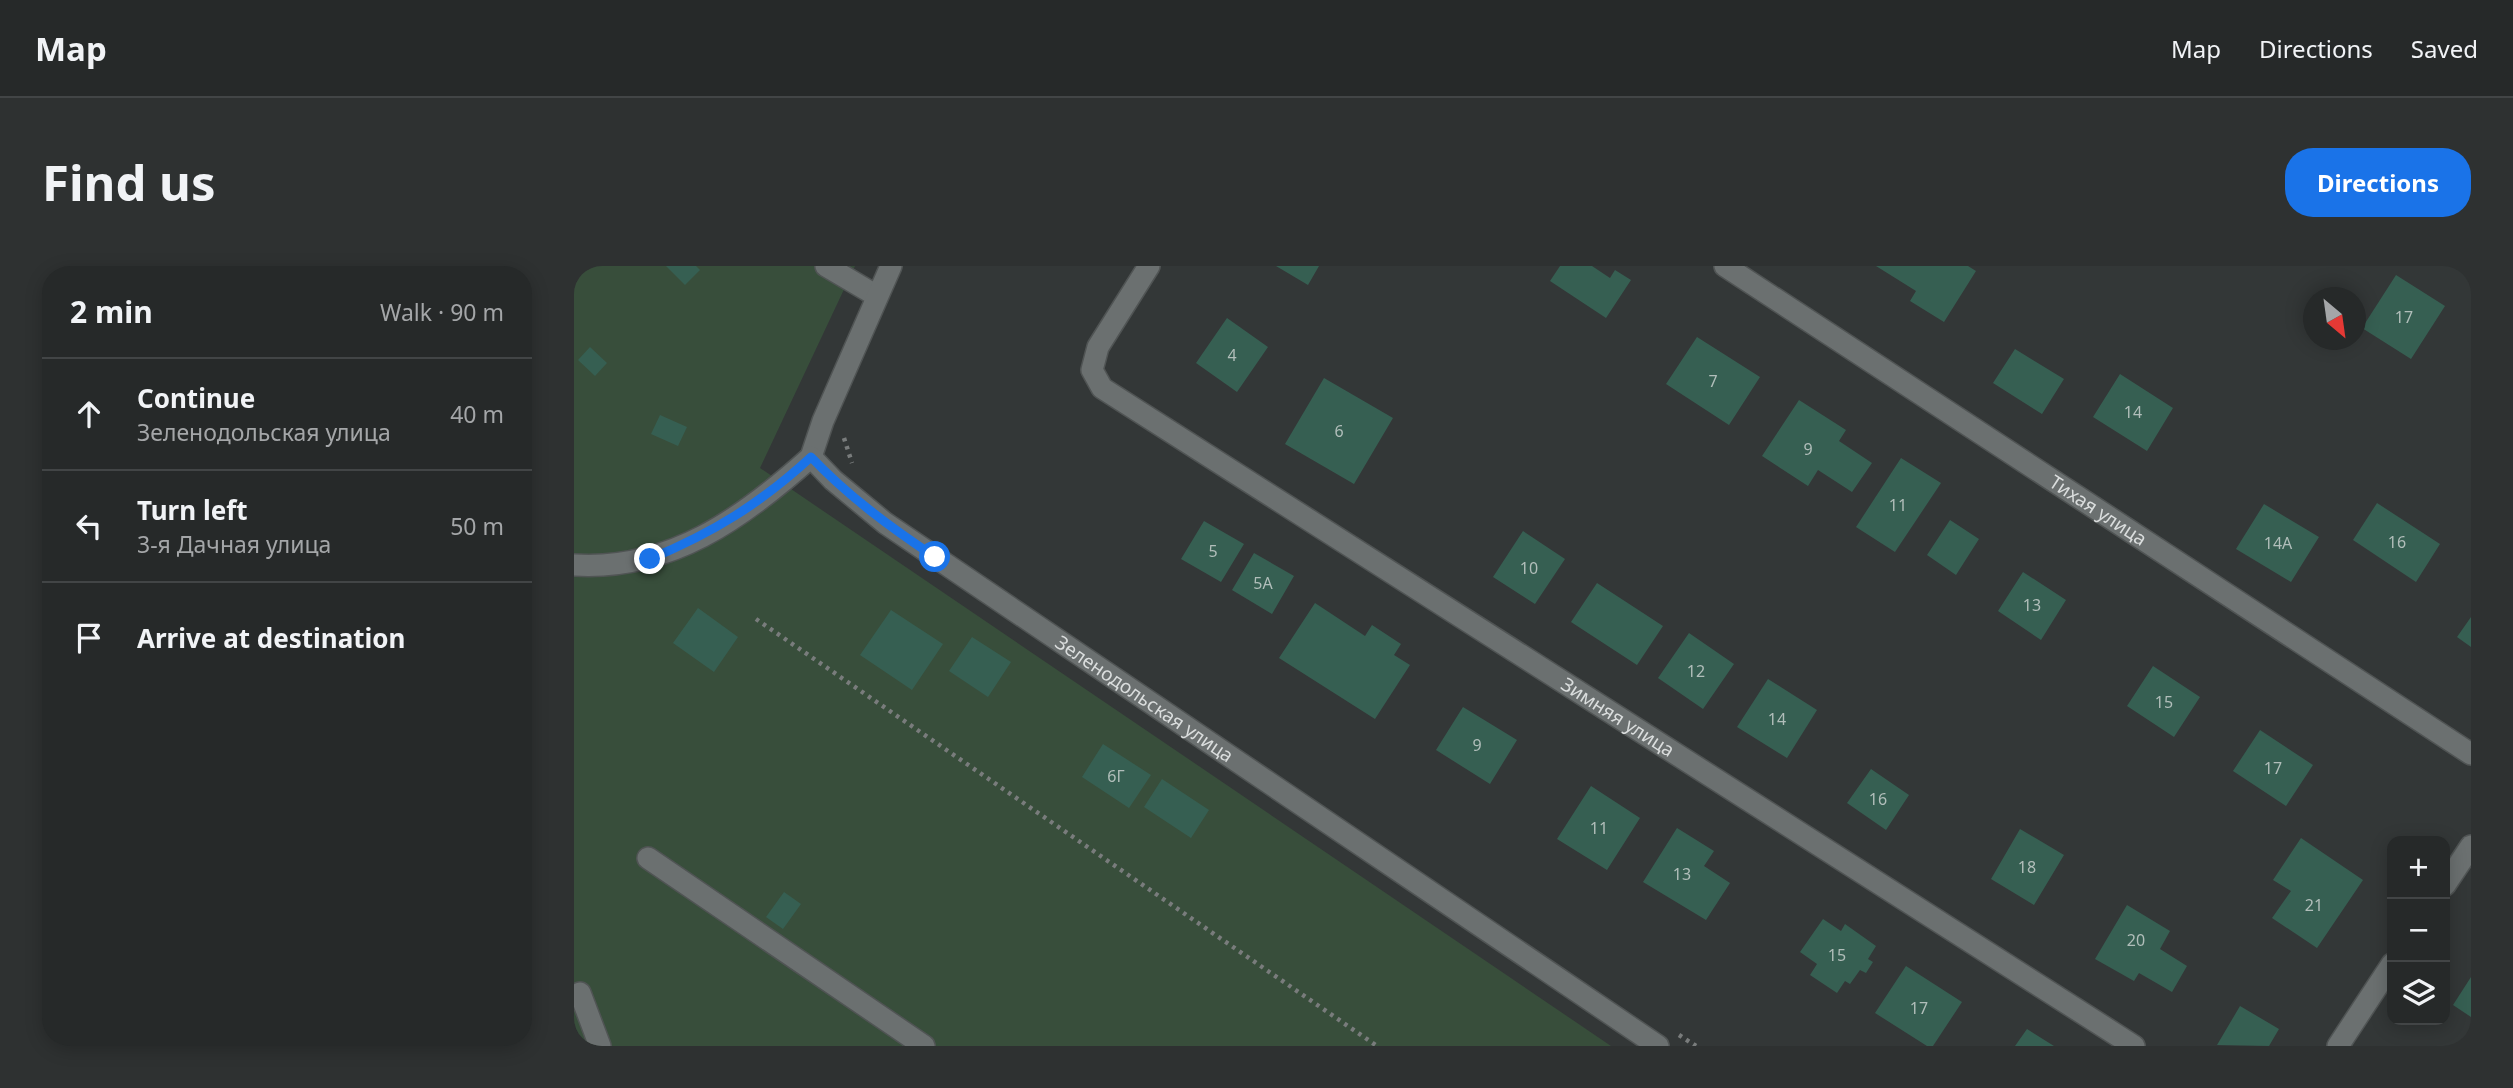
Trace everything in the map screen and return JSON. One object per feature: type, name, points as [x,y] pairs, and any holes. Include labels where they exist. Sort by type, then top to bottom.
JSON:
[{"type":"street","points":[[826,266],[877,296]]},
{"type":"street","points":[[574,565],[609,567],[650,559],[698,539],[772,492],[811,457],[823,421],[891,266]]},
{"type":"street","name":"Зимняя улица","points":[[1149,266],[1098,347],[1092,370],[1102,388],[2134,1046]]},
{"type":"street","name":"Тихая улица","points":[[1725,266],[2471,754]]},
{"type":"street","name":"Зеленодольская улица","points":[[811,457],[833,480],[885,523],[1658,1046]]},
{"type":"street","points":[[2450,878],[2471,846]]},
{"type":"street","points":[[648,858],[924,1046]]},
{"type":"street","points":[[2338,1046],[2387,972]]},
{"type":"street","points":[[580,993],[600,1046]]},
{"type":"path","points":[[842,431],[852,465],[862,472]]},
{"type":"path","points":[[755,620],[1377,1046]]},
{"type":"path","points":[[1673,1030],[1696,1046]]},
{"type":"green space","points":[[574,266],[855,266],[760,468],[1611,1046],[574,1046]]},
{"type":"building","points":[[666,266],[696,266],[700,270],[685,285]]},
{"type":"building","points":[[1276,266],[1319,266],[1308,285]]},
{"type":"building","points":[[1560,266],[1592,266],[1610,278],[1615,270],[1631,280],[1606,318],[1550,281]]},
{"type":"building","points":[[1876,266],[1968,266],[1976,271],[1944,322],[1910,301],[1916,291]]},
{"type":"building","points":[[2396,275],[2445,306],[2411,359],[2366,331],[2366,322]]},
{"type":"building","points":[[1227,318],[1268,347],[1237,392],[1196,363]]},
{"type":"building","points":[[1697,337],[1760,377],[1729,425],[1666,384]]},
{"type":"building","points":[[590,347],[607,363],[595,376],[578,360]]},
{"type":"building","points":[[2015,349],[2064,379],[2042,414],[1993,383]]},
{"type":"building","points":[[2120,374],[2173,408],[2147,451],[2093,417]]},
{"type":"building","points":[[1324,378],[1393,418],[1354,484],[1285,444]]},
{"type":"building","points":[[1799,400],[1846,430],[1839,441],[1872,463],[1852,492],[1818,470],[1808,486],[1762,456]]},
{"type":"building","points":[[660,415],[687,427],[678,446],[651,434]]},
{"type":"building","points":[[1901,458],[1941,483],[1895,552],[1856,527]]},
{"type":"building","points":[[2377,503],[2440,544],[2416,582],[2353,540]]},
{"type":"building","points":[[2264,504],[2319,537],[2291,582],[2236,549]]},
{"type":"building","points":[[1950,520],[1979,539],[1956,575],[1927,555]]},
{"type":"building","points":[[1204,521],[1244,544],[1221,582],[1181,559]]},
{"type":"building","points":[[1523,531],[1565,559],[1535,604],[1493,577]]},
{"type":"building","points":[[1254,553],[1294,576],[1272,614],[1232,590]]},
{"type":"building","points":[[2023,572],[2066,600],[2041,640],[1998,611]]},
{"type":"building","points":[[1597,583],[1663,626],[1637,665],[1571,622]]},
{"type":"building","points":[[1315,603],[1365,636],[1372,625],[1401,644],[1394,655],[1410,665],[1375,719],[1279,658]]},
{"type":"building","points":[[698,608],[738,637],[714,672],[673,643]]},
{"type":"building","points":[[891,610],[943,644],[912,690],[860,655]]},
{"type":"building","points":[[2471,617],[2471,647],[2457,637]]},
{"type":"building","points":[[1689,633],[1734,664],[1703,709],[1658,678]]},
{"type":"building","points":[[972,637],[1011,662],[988,697],[949,671]]},
{"type":"building","points":[[2153,666],[2200,697],[2174,737],[2127,706]]},
{"type":"building","points":[[1768,679],[1817,710],[1787,758],[1737,727]]},
{"type":"building","points":[[1463,707],[1517,740],[1490,784],[1436,750]]},
{"type":"building","points":[[2260,730],[2313,765],[2286,806],[2233,771]]},
{"type":"building","points":[[1103,744],[1151,775],[1129,808],[1082,777]]},
{"type":"building","points":[[1871,769],[1909,795],[1886,830],[1847,803]]},
{"type":"building","points":[[1162,779],[1209,810],[1191,838],[1144,807]]},
{"type":"building","points":[[1591,786],[1640,818],[1607,870],[1557,839]]},
{"type":"building","points":[[1677,828],[1714,851],[1704,866],[1730,883],[1706,920],[1643,882]]},
{"type":"building","points":[[2020,829],[2064,855],[2034,905],[1991,879]]},
{"type":"building","points":[[2301,838],[2363,880],[2317,948],[2272,918],[2291,891],[2273,880]]},
{"type":"building","points":[[784,892],[801,904],[783,929],[766,917]]},
{"type":"building","points":[[2127,905],[2170,931],[2160,949],[2187,966],[2172,992],[2139,973],[2134,981],[2095,959]]},
{"type":"building","points":[[1823,919],[1841,931],[1845,924],[1876,946],[1868,959],[1873,962],[1866,973],[1860,970],[1850,984],[1845,981],[1837,993],[1810,975],[1817,964],[1800,952]]},
{"type":"building","points":[[1906,966],[1962,1002],[1933,1046],[1927,1046],[1875,1013]]},
{"type":"building","points":[[2471,977],[2471,1017],[2453,1005]]},
{"type":"building","points":[[2240,1006],[2279,1029],[2269,1046],[2217,1045]]},
{"type":"building","points":[[2027,1029],[2054,1046],[2015,1046]]},
{"type":"route","points":[[650,559],[698,539],[734,519],[772,492],[811,457],[833,480],[885,523],[935,557]]}]
